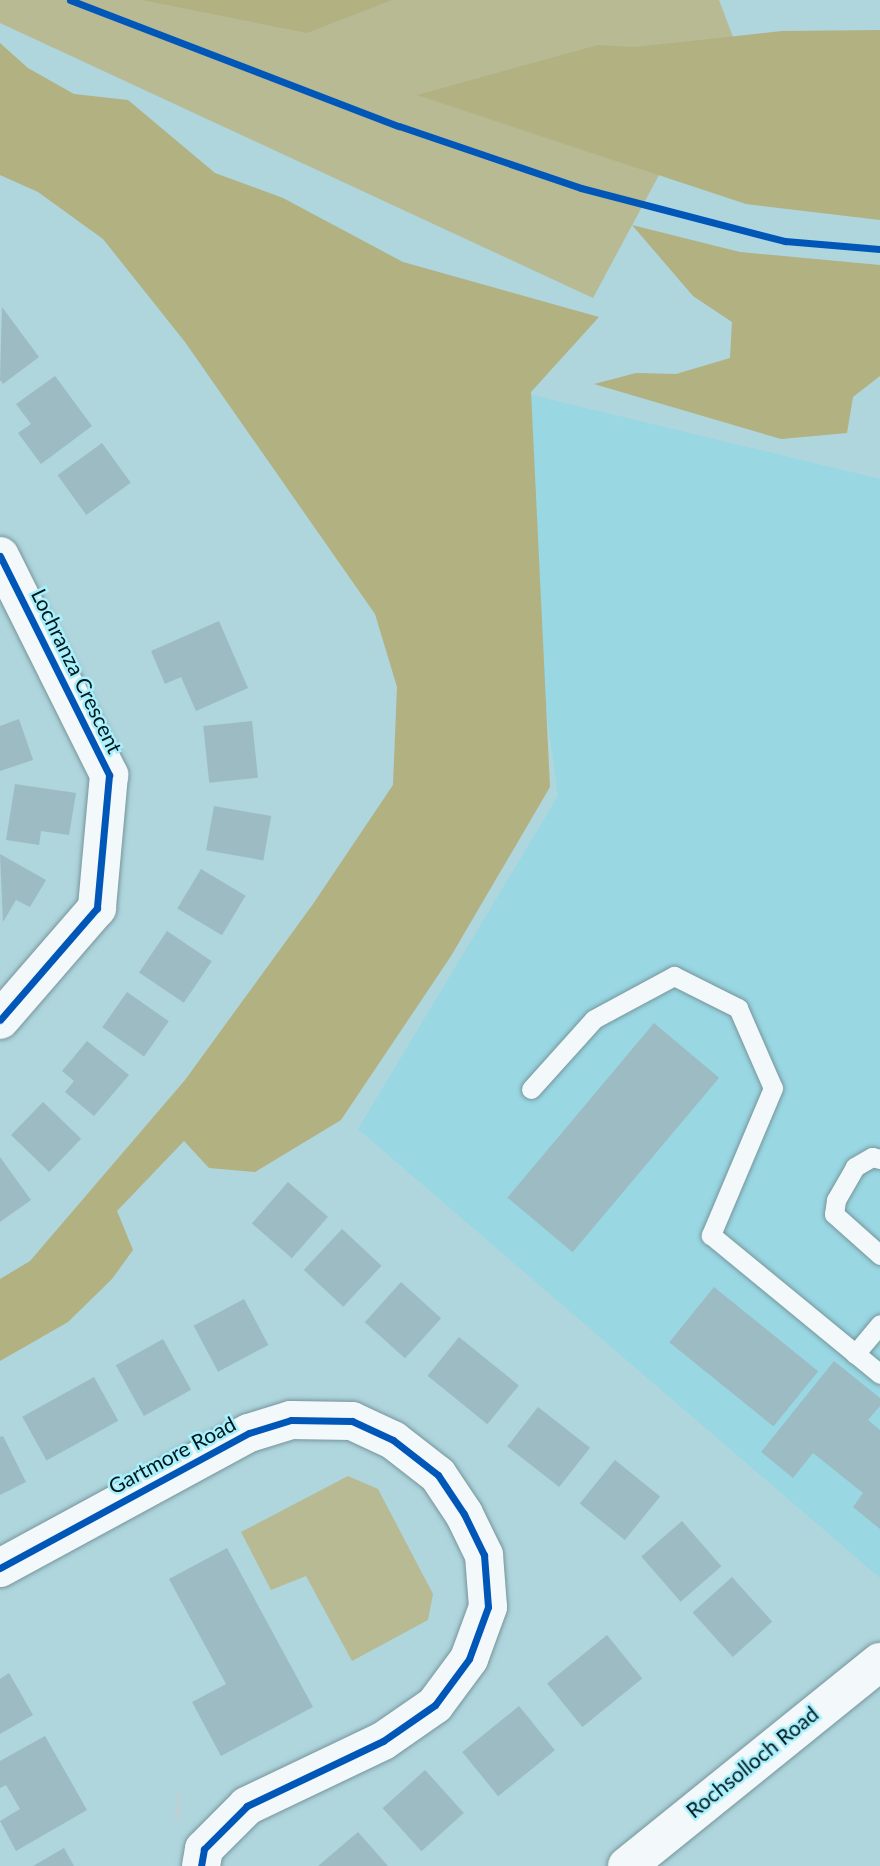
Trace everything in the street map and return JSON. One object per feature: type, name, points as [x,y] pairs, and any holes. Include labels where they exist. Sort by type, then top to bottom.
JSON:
[{"type":"street","name":"Lochranza Crescent","points":[[0,555],[109,775],[97,908],[0,1020]]},
{"type":"street","name":"Gartmore Road","points":[[0,1568],[249,1433],[291,1420],[352,1421],[393,1440],[438,1475],[464,1514],[484,1555],[488,1607],[469,1659],[435,1705],[383,1741],[247,1806],[204,1849],[201,1866]]},
{"type":"street","name":"Rochsolloch Road","points":[[627,1866],[880,1662]]},
{"type":"lane","points":[[531,1089],[594,1019],[674,976],[738,1008],[773,1088],[711,1235],[880,1374]]},
{"type":"lane","points":[[880,1159],[872,1157],[855,1167],[835,1200],[834,1214],[880,1255]]},
{"type":"lane","points":[[855,1354],[880,1324]]},
{"type":"shaded area","points":[[503,388],[880,479],[880,1578],[358,1129],[558,796]]},
{"type":"green space","points":[[0,0],[719,0],[733,37],[593,298],[0,23]]},
{"type":"green space","points":[[142,0],[392,0],[307,33]]},
{"type":"green space","points":[[880,30],[880,220],[746,204],[417,95],[598,45],[635,47],[782,31]]},
{"type":"green space","points":[[0,43],[28,68],[74,94],[128,100],[215,173],[283,198],[403,262],[599,317],[531,392],[550,787],[451,956],[341,1120],[255,1172],[209,1168],[184,1141],[117,1211],[133,1250],[112,1279],[68,1322],[0,1361],[0,1279],[30,1261],[185,1080],[313,904],[393,785],[397,687],[375,614],[185,342],[103,239],[38,192],[0,175]]},
{"type":"green space","points":[[632,225],[740,252],[880,265],[880,376],[853,397],[847,433],[781,439],[594,384],[636,373],[676,374],[730,358],[732,322],[693,296]]},
{"type":"green space","points":[[348,1476],[378,1489],[433,1594],[428,1620],[352,1661],[306,1576],[271,1590],[241,1532]]},
{"type":"building","points":[[2,307],[39,357],[3,384],[0,380]]},
{"type":"building","points":[[55,376],[92,426],[41,464],[18,433],[31,424],[16,404]]},
{"type":"building","points":[[102,443],[131,483],[86,515],[58,475]]},
{"type":"building","points":[[219,621],[248,688],[196,711],[181,677],[165,684],[151,651]]},
{"type":"building","points":[[19,719],[33,760],[0,771],[0,726]]},
{"type":"building","points":[[252,721],[258,778],[209,783],[203,726]]},
{"type":"building","points":[[15,784],[76,793],[69,835],[41,831],[39,845],[6,840]]},
{"type":"building","points":[[214,806],[271,816],[263,860],[206,850]]},
{"type":"building","points":[[0,854],[46,880],[30,907],[16,900],[3,922]]},
{"type":"building","points":[[201,869],[246,896],[222,935],[177,908]]},
{"type":"building","points":[[167,931],[212,961],[184,1003],[139,972]]},
{"type":"building","points":[[127,992],[169,1021],[144,1056],[102,1027]]},
{"type":"building","points":[[654,1023],[719,1078],[573,1252],[507,1198]]},
{"type":"building","points":[[87,1041],[129,1075],[94,1116],[65,1092],[74,1081],[62,1071]]},
{"type":"building","points":[[43,1102],[81,1139],[49,1172],[11,1135]]},
{"type":"building","points":[[0,1157],[31,1200],[0,1222]]},
{"type":"building","points":[[288,1182],[328,1217],[292,1258],[252,1224]]},
{"type":"building","points":[[342,1229],[381,1266],[343,1307],[304,1270]]},
{"type":"building","points":[[401,1282],[441,1318],[405,1358],[365,1322]]},
{"type":"building","points":[[714,1287],[818,1371],[773,1427],[669,1342]]},
{"type":"building","points":[[244,1299],[268,1345],[218,1372],[194,1326]]},
{"type":"building","points":[[459,1337],[519,1385],[487,1424],[428,1376]]},
{"type":"building","points":[[163,1339],[191,1390],[144,1416],[116,1365]]},
{"type":"building","points":[[834,1361],[880,1398],[880,1406],[868,1420],[880,1430],[880,1529],[853,1507],[863,1493],[813,1453],[793,1478],[761,1452]]},
{"type":"building","points":[[94,1377],[118,1421],[47,1460],[22,1417]]},
{"type":"building","points":[[538,1407],[590,1448],[559,1487],[507,1446]]},
{"type":"building","points":[[3,1436],[26,1482],[0,1495],[0,1437]]},
{"type":"building","points":[[615,1460],[660,1497],[625,1540],[580,1504]]},
{"type":"building","points":[[682,1521],[721,1566],[681,1602],[641,1556]]},
{"type":"building","points":[[227,1548],[313,1707],[221,1756],[192,1702],[226,1684],[169,1579]]},
{"type":"building","points":[[732,1577],[772,1622],[733,1657],[693,1612]]},
{"type":"building","points":[[607,1635],[642,1679],[582,1727],[547,1683]]},
{"type":"building","points":[[9,1673],[33,1715],[0,1734],[0,1679]]},
{"type":"building","points":[[519,1706],[555,1750],[498,1796],[462,1752]]},
{"type":"building","points":[[45,1736],[87,1810],[16,1851],[0,1821],[20,1809],[6,1785],[0,1788],[0,1761]]},
{"type":"building","points":[[425,1770],[464,1813],[421,1851],[383,1808]]},
{"type":"building","points":[[358,1832],[388,1866],[318,1866]]},
{"type":"building","points":[[64,1848],[74,1866],[33,1866]]},
{"type":"cycle path","points":[[70,0],[399,126],[581,188],[785,241],[880,249]]},
{"type":"cycle path","points":[[0,556],[109,775],[97,908],[0,1020]]},
{"type":"cycle path","points":[[0,1568],[249,1433],[291,1420],[352,1421],[393,1440],[438,1475],[464,1514],[484,1555],[488,1607],[469,1659],[435,1705],[383,1741],[247,1806],[204,1849],[201,1866]]}]
